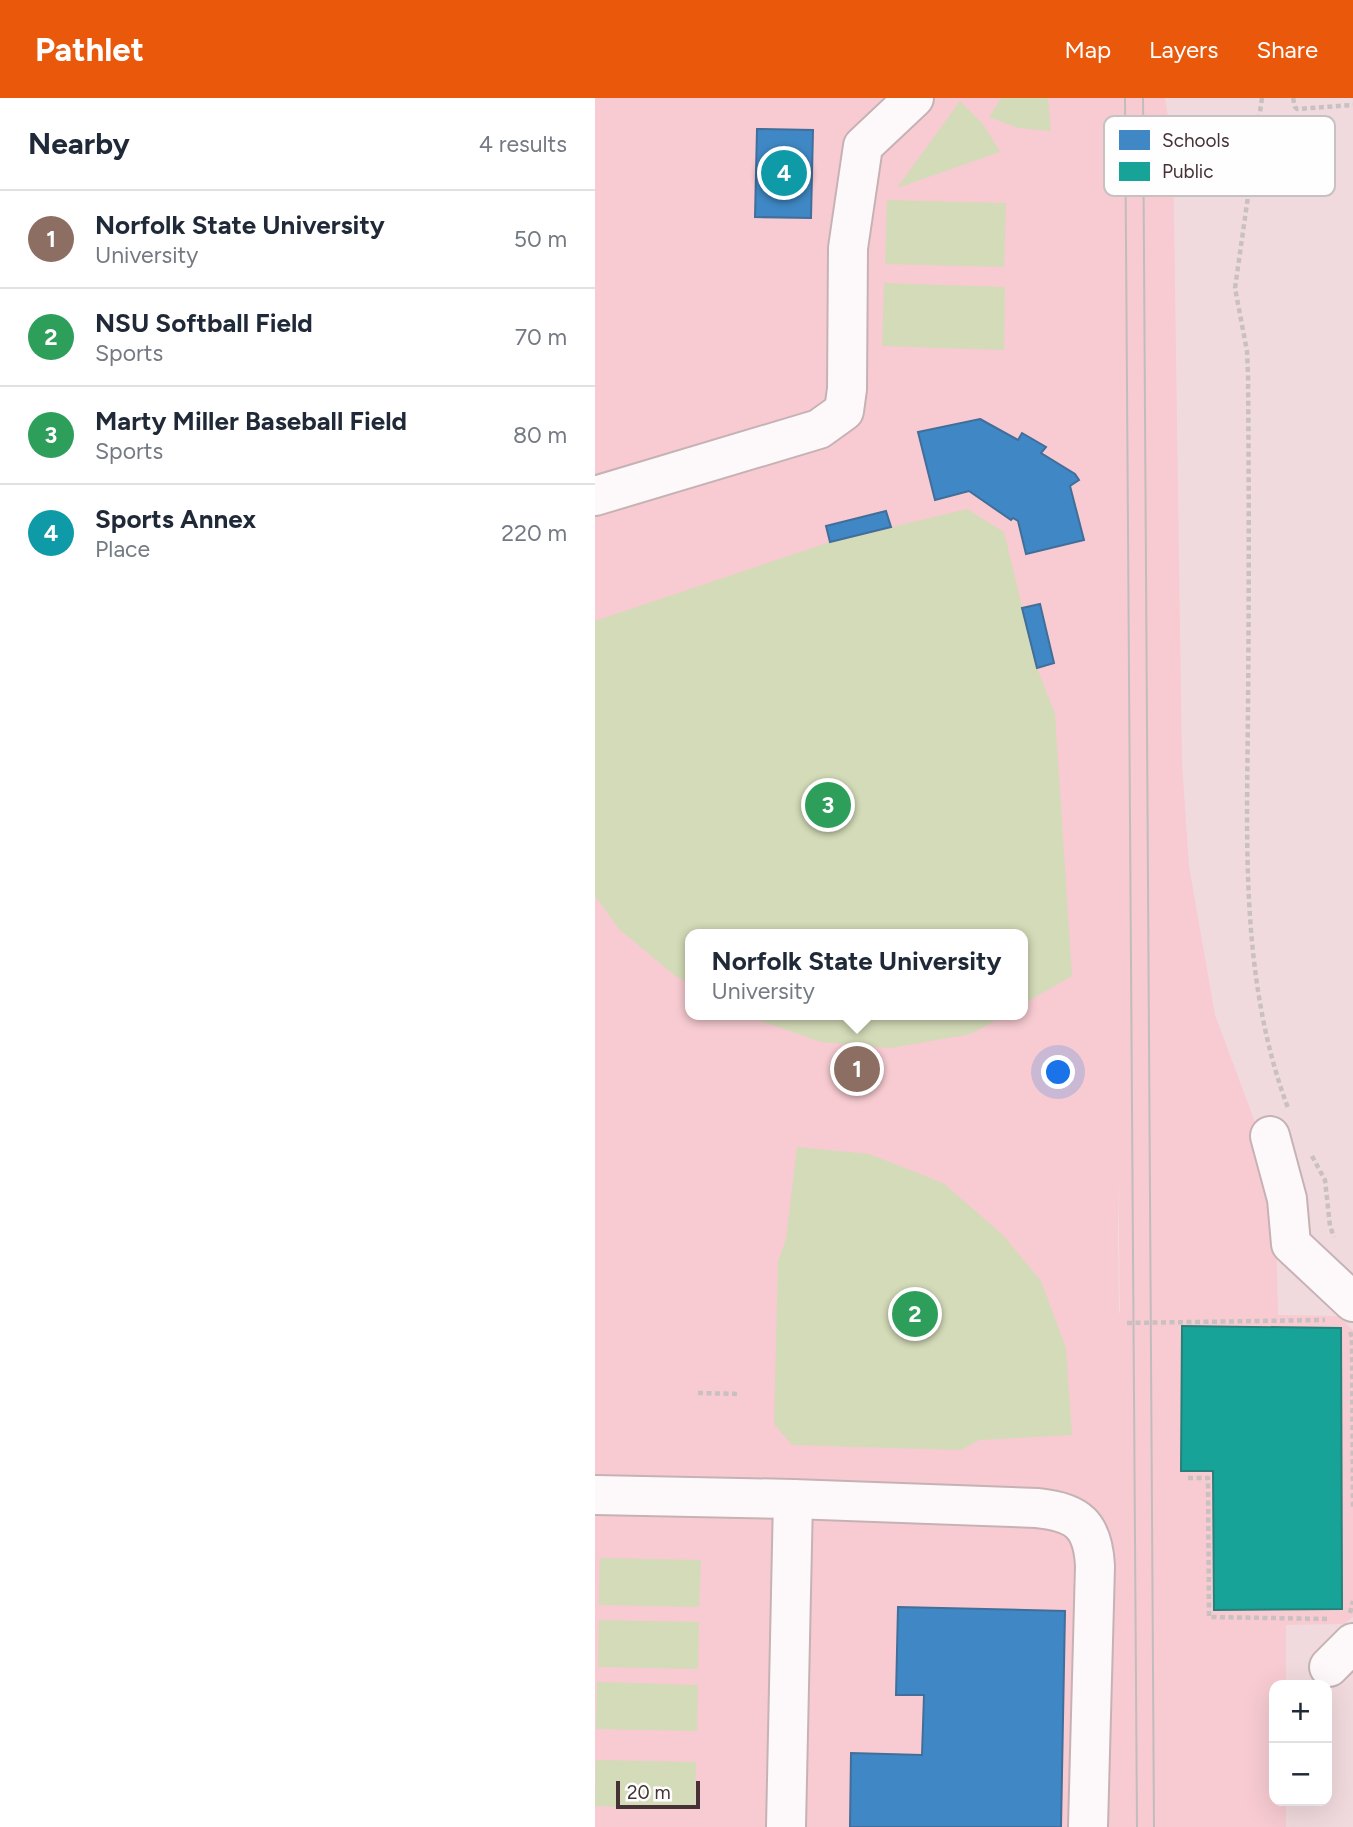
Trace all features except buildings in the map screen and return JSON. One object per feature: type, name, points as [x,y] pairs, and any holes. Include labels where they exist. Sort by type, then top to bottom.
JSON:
[{"type":"lane","points":[[595,496],[819,429],[844,411],[847,389],[848,248],[863,146],[914,98]]},
{"type":"lane","points":[[1280,1125],[1291,1244],[1344,1317]]},
{"type":"lane","points":[[595,1495],[1037,1508],[1057,1511],[1079,1521],[1092,1537],[1095,1566],[1088,1827]]},
{"type":"lane","points":[[786,1827],[793,1499]]},
{"type":"path","points":[[1260,116],[1262,98]]},
{"type":"path","points":[[1293,98],[1297,109],[1353,105]]},
{"type":"path","points":[[1249,196],[1236,298],[1247,351],[1248,374],[1249,917],[1259,999],[1276,1074],[1280,1125]]},
{"type":"path","points":[[1308,1150],[1325,1180],[1330,1226],[1338,1243]]},
{"type":"path","points":[[1127,1323],[1344,1317],[1352,1337],[1353,1510]]},
{"type":"path","points":[[698,1393],[740,1395]]},
{"type":"path","points":[[1188,1478],[1208,1478],[1209,1617],[1343,1637],[1353,1601]]},
{"type":"shaded area","points":[[595,98],[1165,98],[1168,116],[1104,116],[1104,196],[1174,196],[1182,763],[1189,866],[1215,1015],[1262,1141],[1276,1220],[1278,1315],[1338,1316],[1353,1330],[1353,1617],[1344,1624],[1286,1625],[1286,1680],[1269,1680],[1269,1806],[1286,1806],[1286,1827],[595,1827]],"holes":[[[1118,1170],[1120,1313],[1119,1313]]]},
{"type":"green space","points":[[1001,98],[1048,98],[1051,131],[1019,128],[989,117]]},
{"type":"green space","points":[[960,101],[983,124],[1000,152],[897,188]]},
{"type":"green space","points":[[887,200],[1006,203],[1004,267],[885,264]]},
{"type":"green space","points":[[884,283],[1005,287],[1004,350],[882,346]]},
{"type":"green space","points":[[967,509],[1004,532],[1037,668],[1055,714],[1072,976],[1028,1001],[1028,929],[685,929],[685,981],[619,929],[595,896],[595,621],[830,542]]},
{"type":"green space","points":[[758,1020],[996,1020],[971,1034],[891,1048],[821,1042]]},
{"type":"green space","points":[[797,1147],[869,1154],[943,1183],[1002,1234],[1041,1281],[1066,1348],[1072,1435],[979,1440],[961,1450],[792,1445],[774,1424],[778,1262],[786,1239]]},
{"type":"green space","points":[[600,1558],[701,1560],[699,1607],[599,1605]]},
{"type":"green space","points":[[599,1620],[699,1622],[698,1669],[598,1667]]},
{"type":"green space","points":[[597,1682],[698,1685],[697,1731],[596,1729]]},
{"type":"green space","points":[[596,1760],[696,1762],[695,1809],[595,1806]]},
{"type":"tram line","points":[[1125,98],[1125,116]]},
{"type":"tram line","points":[[1143,98],[1143,116]]},
{"type":"tram line","points":[[1126,196],[1137,1827]]},
{"type":"tram line","points":[[1144,196],[1154,1827]]},
{"type":"place","name":"Sports Annex","points":[[784,173]]},
{"type":"place","name":"Marty Miller Baseball Field","points":[[828,805]]},
{"type":"place","name":"Norfolk State University","points":[[857,1069]]},
{"type":"place","name":"NSU Softball Field","points":[[915,1314]]}]
